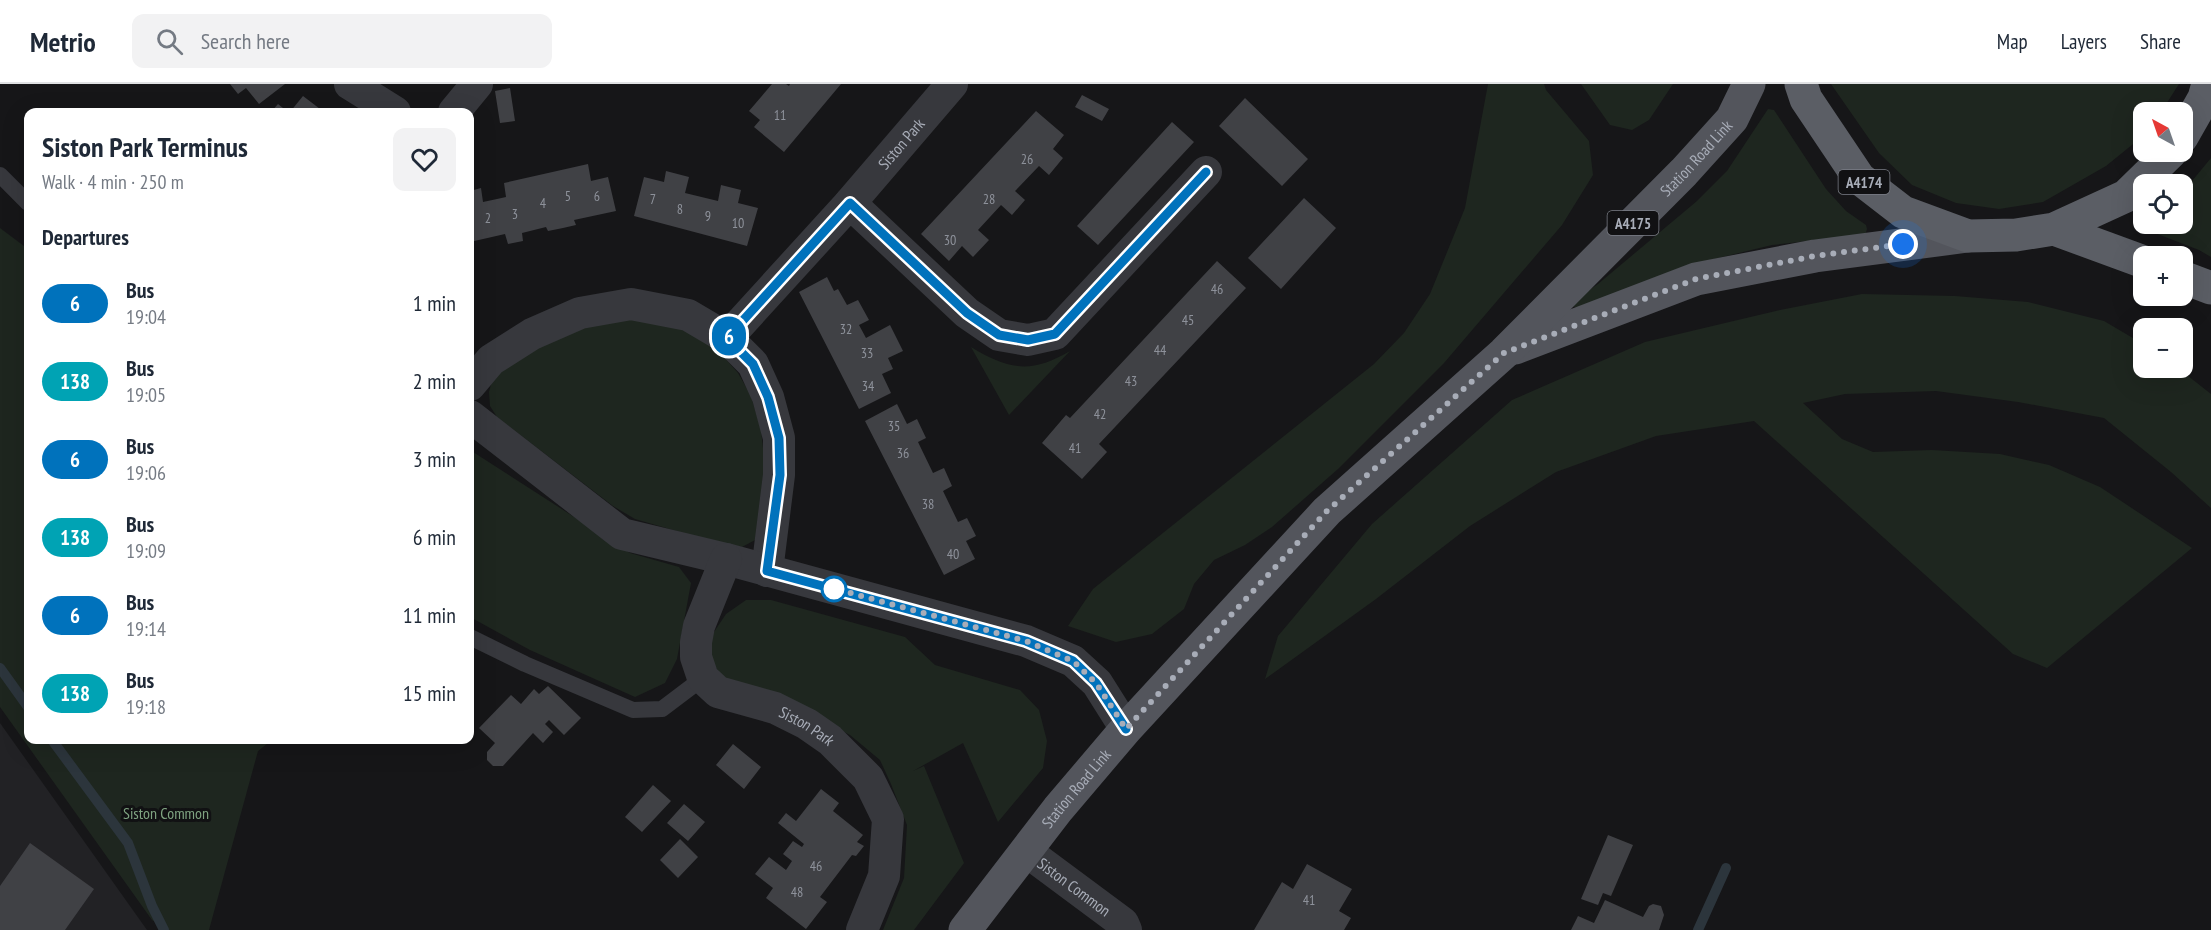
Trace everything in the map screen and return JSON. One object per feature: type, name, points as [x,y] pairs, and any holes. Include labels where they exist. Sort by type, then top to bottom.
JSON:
[{"type":"highway","name":"A4174","points":[[1801,84],[1806,99],[1859,178],[1903,212],[1968,236],[2016,235],[2054,229],[2126,196],[2161,162]]},
{"type":"highway","points":[[2193,118],[2204,98],[2208,84]]},
{"type":"highway","name":"A4174","points":[[2054,229],[2133,258]]},
{"type":"highway","points":[[2193,281],[2211,288]]},
{"type":"main road","name":"Station Road Link","points":[[965,930],[1058,809],[1126,729],[1327,511],[1504,353],[1684,172],[1732,118],[1749,84]]},
{"type":"main road","name":"Station Road Link","points":[[1504,353],[1696,279],[1815,256],[1968,236]]},
{"type":"street","points":[[350,84],[389,108]]},
{"type":"street","points":[[457,108],[477,84]]},
{"type":"street","name":"Siston Park","points":[[727,338],[850,203],[952,84]]},
{"type":"street","points":[[850,203],[967,313],[999,335],[1028,340],[1055,334],[1206,172]]},
{"type":"street","points":[[474,380],[491,360],[532,334],[580,313],[631,304],[688,315],[727,338],[753,364],[768,397],[779,438],[780,475],[767,571]]},
{"type":"street","points":[[474,419],[622,534],[726,558],[1026,641],[1073,661],[1096,683],[1126,729]]},
{"type":"street","points":[[703,678],[696,657],[699,626],[726,558]]},
{"type":"street","name":"Siston Park","points":[[703,678],[718,692],[775,708],[807,724],[830,740],[868,778],[888,819],[884,876],[862,930]]},
{"type":"street","name":"Siston Common","points":[[1026,851],[1128,928]]},
{"type":"lane","points":[[0,175],[24,199]]},
{"type":"lane","points":[[474,639],[525,664],[633,710],[662,709],[703,678]]},
{"type":"shaded area","points":[[0,723],[147,930],[0,930]]},
{"type":"green space","points":[[1488,84],[1544,84],[1546,90],[1589,141],[1593,175],[1562,225],[1444,363],[1338,469],[1272,527],[1245,545],[1214,560],[1194,584],[1184,609],[1152,634],[1116,642],[1068,626],[1093,589],[1374,364],[1404,333],[1430,294],[1465,208]]},
{"type":"green space","points":[[1581,84],[1673,84],[1649,120],[1632,130],[1610,125]]},
{"type":"green space","points":[[1831,84],[2179,84],[2167,102],[2133,102],[2133,144],[2106,166],[2043,202],[1999,209],[1956,203],[1912,185],[1879,153]]},
{"type":"green space","points":[[1768,109],[1774,110],[1826,189],[1846,211],[1866,225],[1865,235],[1772,245],[1685,266],[1578,308],[1572,306],[1573,301],[1598,284],[1697,201],[1727,171]]},
{"type":"green space","points":[[2211,158],[2211,257],[2193,246],[2157,234],[2193,234],[2193,180]]},
{"type":"green space","name":"Siston Common","points":[[0,228],[24,246],[24,741],[0,707]]},
{"type":"green space","points":[[1862,294],[1955,296],[2028,302],[2104,321],[2133,338],[2133,378],[2191,378],[2211,394],[2211,508],[2171,472],[2104,418],[2018,402],[1936,391],[1845,394],[1803,403],[1842,439],[1873,452],[1932,450],[2000,454],[2049,465],[2100,487],[2192,548],[2047,668],[2013,654],[1754,421],[1656,436],[1556,472],[1470,526],[1376,599],[1265,679],[1278,636],[1372,524],[1512,400],[1645,342],[1780,310]]},
{"type":"green space","points":[[631,316],[685,329],[714,346],[738,373],[751,396],[761,430],[765,466],[763,530],[755,540],[742,547],[725,545],[635,519],[613,506],[497,417],[490,406],[489,392],[493,377],[548,335]]},
{"type":"green space","points":[[971,347],[997,361],[1020,366],[1043,363],[1070,351],[1009,415]]},
{"type":"green space","points":[[474,453],[630,553],[679,567],[691,583],[677,659],[665,683],[635,697],[530,650],[474,619]]},
{"type":"green space","points":[[746,600],[771,600],[905,637],[935,665],[1020,690],[1039,710],[1047,741],[1043,768],[998,822],[963,743],[913,771],[924,766],[964,863],[914,930],[883,930],[904,878],[907,825],[880,760],[850,735],[817,718],[725,680],[710,660],[708,641],[726,614]]},
{"type":"green space","name":"Siston Common","points":[[26,744],[267,744],[258,751],[209,930],[168,930],[152,920]]},
{"type":"building","points":[[230,84],[285,84],[259,104],[246,88],[238,94]]},
{"type":"building","points":[[772,84],[789,86],[790,84],[841,84],[784,152],[754,127],[760,120],[749,111]]},
{"type":"building","points":[[510,88],[515,121],[500,123],[495,91]]},
{"type":"building","points":[[1082,95],[1109,109],[1102,121],[1075,107]]},
{"type":"building","points":[[303,96],[319,108],[293,108]]},
{"type":"building","points":[[1245,98],[1308,159],[1282,186],[1219,126]]},
{"type":"building","points":[[1036,111],[1064,135],[1053,149],[1063,158],[1049,175],[1039,166],[1015,191],[1025,200],[1012,215],[1001,205],[978,230],[989,240],[973,257],[962,246],[949,261],[921,234]]},
{"type":"building","points":[[1172,122],[1194,142],[1098,245],[1077,226]]},
{"type":"building","points":[[588,164],[591,181],[608,177],[616,211],[574,220],[576,225],[548,231],[546,227],[522,233],[523,241],[508,244],[505,234],[474,241],[474,190],[481,188],[483,202],[506,197],[504,183]]},
{"type":"building","points":[[666,171],[689,177],[685,193],[718,201],[721,185],[741,190],[738,203],[758,208],[747,246],[634,216],[644,177],[664,182]]},
{"type":"building","points":[[1304,198],[1336,228],[1281,289],[1248,258]]},
{"type":"building","points":[[1217,261],[1246,288],[1099,444],[1107,452],[1082,479],[1042,443],[1066,415],[1070,418]]},
{"type":"building","points":[[827,277],[834,291],[838,289],[847,305],[858,300],[869,320],[859,325],[866,338],[890,325],[903,351],[888,358],[893,369],[882,374],[891,393],[859,409],[799,292]]},
{"type":"building","points":[[897,404],[907,424],[917,419],[926,438],[918,442],[933,473],[944,468],[952,486],[943,491],[958,522],[967,518],[976,536],[966,541],[975,559],[944,575],[865,421]]},
{"type":"building","points":[[548,686],[581,718],[564,735],[549,720],[545,724],[553,732],[543,743],[533,733],[503,766],[493,766],[487,760],[487,752],[495,743],[479,728],[511,695],[521,704],[534,689],[539,694]]},
{"type":"building","points":[[733,744],[761,767],[744,789],[716,765]]},
{"type":"building","points":[[653,785],[671,801],[642,832],[625,817]]},
{"type":"building","points":[[821,789],[839,803],[833,811],[863,835],[857,842],[864,846],[856,856],[852,855],[820,897],[827,902],[806,929],[766,898],[773,888],[755,874],[769,857],[786,870],[792,861],[783,854],[793,841],[802,847],[804,844],[778,823],[786,813],[796,821]]},
{"type":"building","points":[[684,804],[705,822],[688,841],[667,823]]},
{"type":"building","points":[[1608,835],[1633,845],[1611,896],[1603,893],[1598,905],[1581,899]]},
{"type":"building","points":[[680,839],[698,857],[678,878],[660,860]]},
{"type":"building","points":[[30,843],[94,889],[65,930],[0,930],[0,886]]},
{"type":"building","points":[[1307,864],[1352,889],[1339,911],[1351,918],[1344,930],[1254,930],[1282,882],[1293,889]]},
{"type":"building","points":[[1605,900],[1643,917],[1649,906],[1653,904],[1661,906],[1664,915],[1659,930],[1571,930],[1578,916],[1594,923]]},
{"type":"waterway","points":[[0,668],[24,701]]},
{"type":"waterway","points":[[55,744],[128,843],[152,906],[164,930]]},
{"type":"waterway","points":[[1698,930],[1726,868]]},
{"type":"bus line","name":"6","points":[[1126,729],[1096,683],[1073,661],[1026,641],[767,571],[780,475],[779,438],[768,397],[753,364],[727,338],[850,203],[967,313],[999,335],[1028,340],[1055,334],[1206,172]]},
{"type":"route","points":[[834,589],[832,588],[1026,641],[1073,661],[1096,683],[1126,729],[1327,511],[1504,353],[1696,279],[1815,256],[1903,244]]}]
